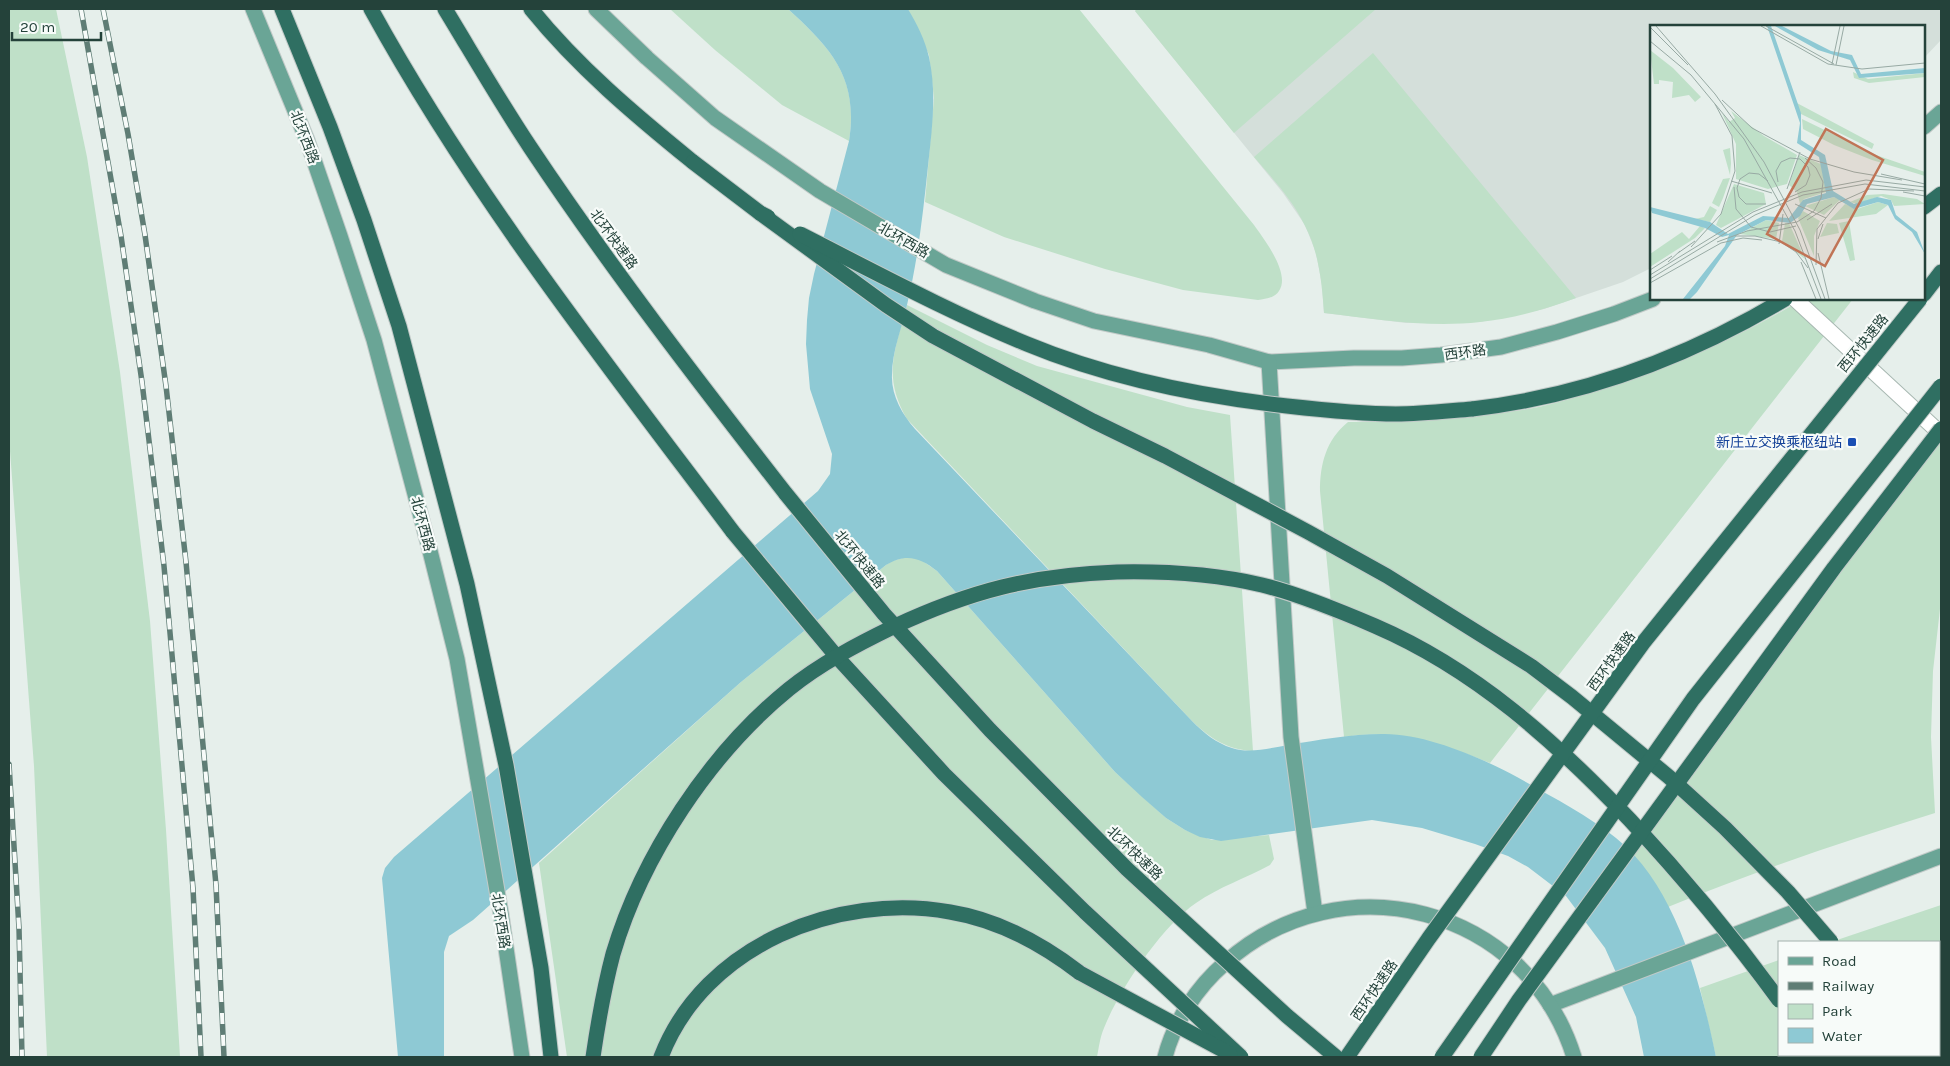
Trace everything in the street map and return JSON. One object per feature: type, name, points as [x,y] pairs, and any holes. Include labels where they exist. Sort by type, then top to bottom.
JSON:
[{"type":"highway","points":[[282,9],[330,127],[399,326],[451,519],[474,612],[506,765],[541,968],[551,1057]]},
{"type":"highway","points":[[372,9],[438,121],[480,187],[528,256],[733,532],[837,657],[944,774],[1085,912],[1241,1057]]},
{"type":"highway","name":"北环快速路","points":[[445,9],[529,146],[588,231],[682,359],[786,494],[884,614],[990,730],[1126,869],[1287,1016],[1336,1057]]},
{"type":"highway","points":[[531,9],[576,59],[628,108],[693,162],[760,214],[886,305],[933,336],[1093,421],[1165,456],[1285,519],[1387,576],[1531,666],[1572,697],[1669,777],[1725,828],[1788,892],[1830,941]]},
{"type":"highway","points":[[1925,206],[1941,194]]},
{"type":"highway","points":[[760,214],[954,312],[1053,354],[1093,367],[1173,388],[1323,410],[1368,413],[1428,413],[1500,406],[1564,393],[1643,369],[1694,347],[1783,300]]},
{"type":"highway","points":[[1925,293],[1941,272]]},
{"type":"highway","name":"西环快速路","points":[[1347,1057],[1429,938],[1643,643],[1919,300]]},
{"type":"highway","points":[[1442,1057],[1693,700],[1941,386]]},
{"type":"highway","points":[[1481,1057],[1519,1000],[1834,568],[1941,429]]},
{"type":"highway","points":[[594,1057],[600,1012],[612,958],[642,882],[672,826],[693,794],[720,758],[759,716],[787,690],[821,666],[860,643],[909,620],[983,591],[1055,576],[1093,573],[1163,573],[1231,580],[1262,586],[1377,626],[1423,650],[1461,673],[1504,702],[1544,736],[1606,795],[1661,853],[1709,909],[1778,999]]},
{"type":"highway","points":[[661,1057],[679,1024],[697,998],[721,974],[760,945],[793,929],[836,916],[870,910],[901,908],[952,912],[984,920],[1008,929],[1041,946],[1080,973],[1236,1057]]},
{"type":"main road","name":"北环西路","points":[[253,9],[307,140],[374,340],[457,659],[501,914],[522,1057]]},
{"type":"main road","name":"北环西路","points":[[596,9],[647,58],[715,118],[820,191],[946,265],[1035,301],[1094,321],[1209,345],[1269,362]]},
{"type":"main road","points":[[1925,126],[1941,112]]},
{"type":"main road","name":"西环路","points":[[1269,362],[1402,358],[1501,347],[1557,332],[1650,300]]},
{"type":"main road","points":[[1269,362],[1291,737],[1316,913]]},
{"type":"main road","points":[[1550,1005],[1941,856]]},
{"type":"main road","points":[[1165,1057],[1179,1022],[1195,996],[1215,971],[1238,951],[1264,934],[1292,920],[1345,907],[1369,906],[1393,907],[1439,918],[1482,938],[1502,952],[1525,974],[1550,1005],[1563,1029],[1574,1057]]},
{"type":"lane","points":[[1796,300],[1941,434]]},
{"type":"shaded area","points":[[1137,9],[1941,9],[1941,40],[1925,57],[1925,25],[1650,25],[1650,268],[1623,282],[1544,309],[1480,322],[1406,323],[1324,313],[1322,285],[1316,253],[1305,225],[1283,193],[1135,11]]},
{"type":"green space","points":[[9,9],[56,9],[87,157],[120,372],[150,621],[166,830],[180,1057],[47,1057],[34,766],[9,438]]},
{"type":"green space","points":[[670,9],[788,9],[817,37],[829,51],[838,66],[850,99],[849,141],[782,105],[715,50]]},
{"type":"green space","points":[[908,9],[1079,9],[1264,239],[1275,257],[1282,275],[1282,284],[1279,291],[1270,298],[1258,300],[1183,290],[1105,269],[1004,237],[925,202],[934,98],[929,55]]},
{"type":"green space","points":[[1137,9],[1376,9],[1234,133],[1135,11]]},
{"type":"green space","points":[[1373,53],[1576,298],[1517,316],[1460,324],[1402,322],[1324,313],[1319,268],[1310,236],[1288,198],[1254,157]]},
{"type":"green space","points":[[1801,300],[1852,300],[1490,763],[1437,744],[1400,736],[1363,735],[1344,737],[1320,491],[1323,462],[1329,445],[1340,429],[1348,422],[1457,418],[1522,410],[1555,403],[1644,375],[1725,341]]},
{"type":"green space","points":[[907,305],[987,345],[1037,366],[1187,407],[1230,415],[1253,751],[1227,746],[1205,733],[1192,721],[907,419],[899,404],[895,389],[893,363]]},
{"type":"green space","points":[[1941,438],[1941,600],[1933,671],[1931,737],[1935,813],[1801,857],[1668,907],[1651,878],[1624,845]]},
{"type":"green space","points":[[910,556],[920,559],[937,571],[1115,772],[1166,818],[1185,830],[1212,840],[1269,835],[1274,859],[1270,865],[1205,897],[1183,913],[1169,927],[1143,960],[1120,996],[1103,1031],[1097,1057],[567,1057],[539,863],[741,682],[886,565],[892,561]]},
{"type":"green space","points":[[1941,905],[1941,1057],[1716,1057],[1700,988],[1778,960],[1778,1056],[1940,1056],[1940,941],[1834,941]]},
{"type":"water","points":[[788,9],[908,9],[915,20],[929,57],[933,84],[932,125],[920,236],[905,314],[892,366],[892,382],[895,397],[915,429],[1192,721],[1215,740],[1239,750],[1253,750],[1358,735],[1382,734],[1416,737],[1469,754],[1502,769],[1580,813],[1616,838],[1637,859],[1655,883],[1670,910],[1694,969],[1716,1057],[1644,1057],[1636,1017],[1605,948],[1566,896],[1528,867],[1508,856],[1422,828],[1372,820],[1221,841],[1200,837],[1185,830],[1166,818],[1115,772],[937,571],[925,562],[906,558],[886,565],[741,682],[473,920],[449,936],[444,952],[444,1057],[398,1057],[382,878],[385,868],[394,857],[818,491],[830,474],[832,454],[810,389],[806,344],[807,320],[814,274],[849,141],[850,99],[838,66],[829,51]]},
{"type":"railway","points":[[81,9],[121,236],[142,382],[164,566],[193,888],[201,1057]]},
{"type":"railway","points":[[103,9],[128,134],[145,235],[166,386],[186,562],[216,885],[224,1057]]},
{"type":"railway","points":[[9,764],[19,928],[22,1057]]},
{"type":"place","name":"新庄立交换乘枢纽站","points":[[1852,442]]}]
